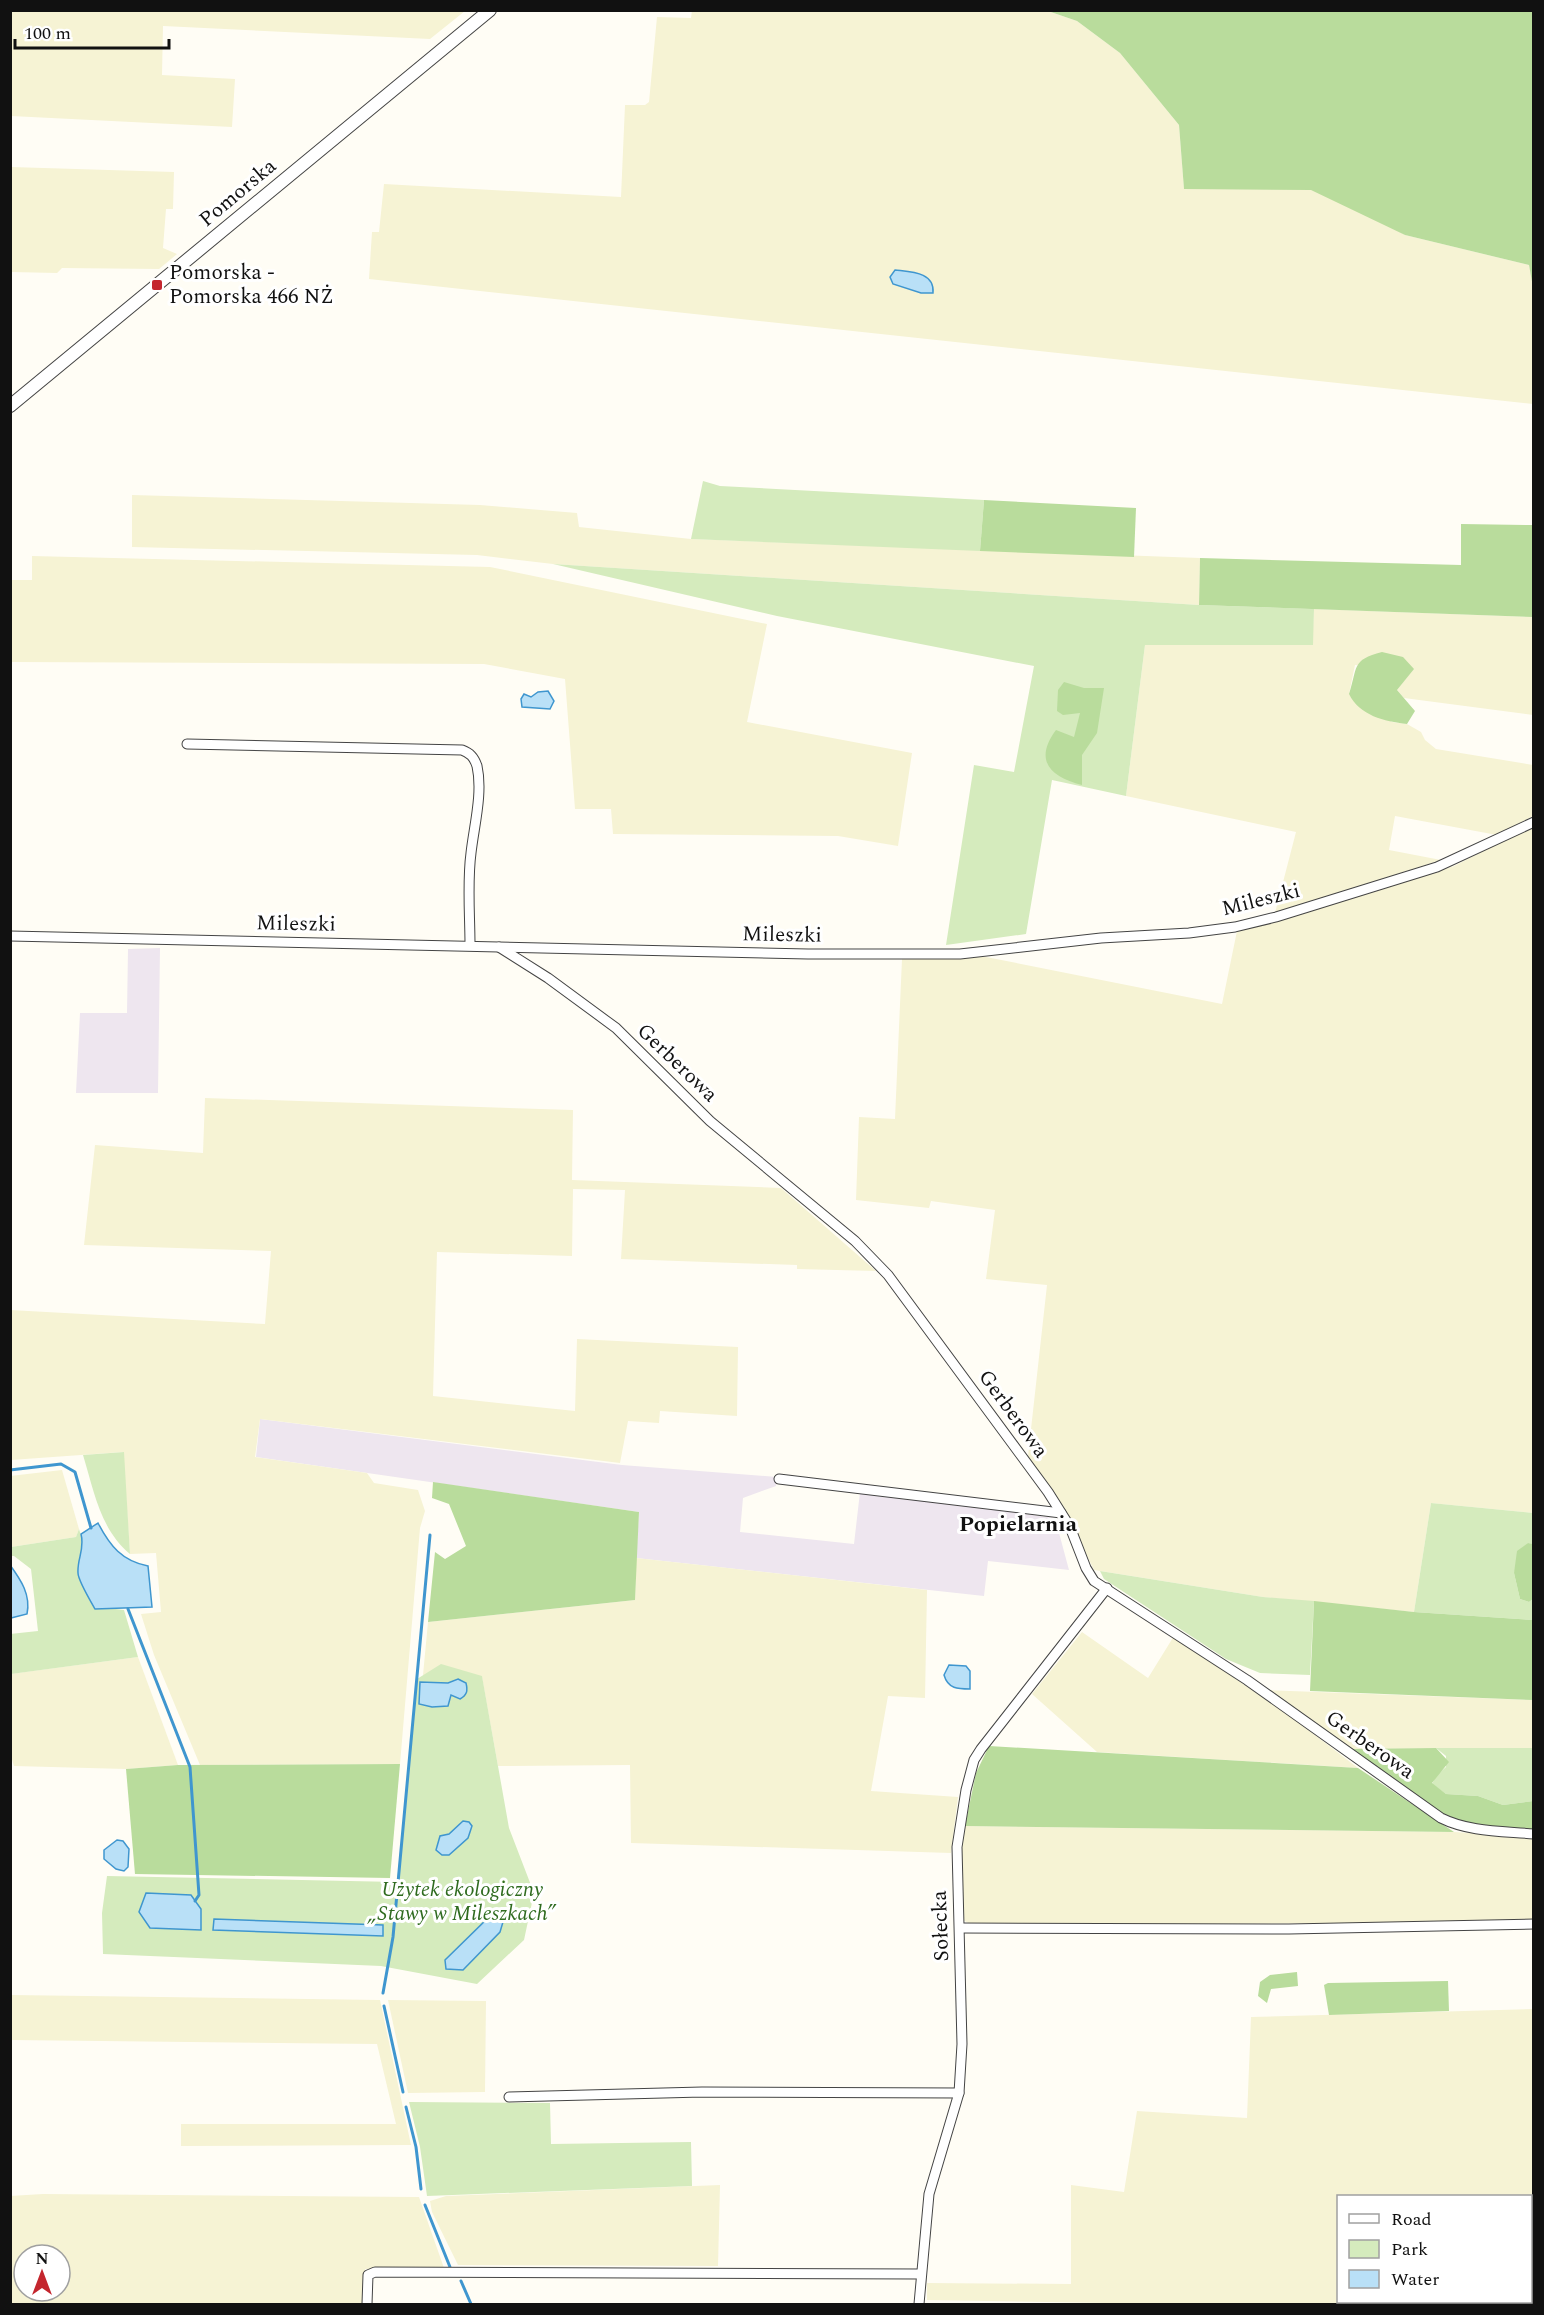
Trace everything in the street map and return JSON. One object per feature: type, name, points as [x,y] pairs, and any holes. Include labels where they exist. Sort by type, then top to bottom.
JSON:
[{"type":"street","name":"Pomorska","points":[[10,406],[490,10]]},
{"type":"street","points":[[188,744],[469,752],[473,757],[477,772],[475,829],[470,872],[470,945]]},
{"type":"street","name":"Mileszki","points":[[10,936],[808,954],[960,954],[1101,938],[1189,933],[1276,917],[1437,867],[1533,822]]},
{"type":"street","name":"Gerberowa","points":[[497,946],[548,978],[616,1028],[710,1121],[855,1241],[888,1275],[1061,1513],[1070,1527],[1086,1568],[1094,1581],[1247,1680],[1441,1818],[1456,1825],[1472,1828],[1533,1834]]},
{"type":"street","points":[[779,1479],[1061,1513]]},
{"type":"street","name":"Sołecka","points":[[919,2304],[929,2194],[959,2093],[960,1928],[957,1847],[966,1790],[974,1760],[1107,1588]]},
{"type":"street","points":[[960,1928],[1289,1929],[1533,1924]]},
{"type":"street","points":[[509,2097],[714,2092],[959,2093]]},
{"type":"street","points":[[367,2304],[368,2275],[375,2272],[921,2274]]},
{"type":"shaded area","points":[[692,10],[1048,11],[1077,21],[1120,53],[1179,125],[1184,189],[1314,182],[1405,235],[1529,265],[1534,287],[1533,404],[369,279],[372,232],[379,232],[384,184],[621,197],[625,105],[645,105],[649,102],[657,17],[691,18]]},
{"type":"shaded area","points":[[10,11],[465,11],[430,39],[163,26],[162,75],[235,79],[232,127],[11,116]]},
{"type":"shaded area","points":[[11,167],[174,172],[173,209],[166,209],[163,248],[177,254],[159,269],[62,268],[57,273],[11,272]]},
{"type":"shaded area","points":[[132,495],[480,505],[577,513],[579,527],[691,539],[1200,558],[1199,605],[553,564],[477,555],[132,547]]},
{"type":"shaded area","points":[[32,556],[490,567],[767,624],[747,722],[912,753],[898,846],[838,836],[613,834],[611,809],[575,809],[565,679],[484,664],[11,662],[11,580],[32,580]]},
{"type":"shaded area","points":[[1314,609],[1533,617],[1533,715],[1404,698],[1397,690],[1413,669],[1355,665],[1349,694],[1392,722],[1407,724],[1421,732],[1425,740],[1436,749],[1533,765],[1533,816],[1497,835],[1395,816],[1389,850],[1441,860],[1275,913],[1296,832],[1126,796],[1145,645],[1312,645]]},
{"type":"shaded area","points":[[1533,826],[1533,1513],[1431,1503],[1414,1612],[1263,1597],[1094,1570],[1067,1515],[1028,1456],[1047,1285],[986,1279],[995,1210],[931,1201],[929,1208],[856,1200],[859,1117],[895,1119],[902,959],[981,956],[1222,1004],[1237,931],[1377,891],[1454,866]]},
{"type":"shaded area","points":[[160,948],[158,1093],[76,1093],[80,1013],[127,1013],[128,949]]},
{"type":"shaded area","points":[[205,1098],[573,1110],[572,1180],[781,1188],[876,1271],[797,1269],[797,1265],[621,1259],[625,1190],[573,1189],[572,1256],[437,1252],[433,1396],[575,1411],[577,1339],[738,1347],[737,1416],[660,1411],[659,1423],[628,1421],[620,1463],[260,1419],[255,1457],[367,1473],[374,1483],[418,1490],[425,1511],[420,1528],[400,1764],[200,1765],[154,1655],[141,1614],[161,1612],[156,1553],[130,1554],[123,1452],[11,1460],[10,1310],[265,1324],[271,1251],[84,1245],[95,1145],[203,1153]]},
{"type":"shaded area","points":[[260,1419],[622,1465],[777,1477],[776,1486],[743,1498],[740,1532],[854,1544],[860,1492],[1055,1518],[1069,1570],[988,1561],[984,1596],[636,1558],[639,1512],[256,1457]]},
{"type":"shaded area","points":[[62,1470],[79,1529],[76,1537],[11,1547],[10,1476]]},
{"type":"shaded area","points":[[636,1558],[927,1590],[925,1698],[888,1696],[871,1791],[958,1797],[951,1853],[631,1843],[630,1765],[498,1766],[482,1677],[423,1675],[428,1622],[635,1600]]},
{"type":"shaded area","points":[[1082,1632],[1148,1678],[1174,1636],[1294,1719],[1358,1768],[1097,1752],[1032,1694]]},
{"type":"shaded area","points":[[138,1657],[178,1765],[126,1769],[14,1766],[10,1753],[10,1674]]},
{"type":"shaded area","points":[[1266,1690],[1533,1700],[1533,1748],[1352,1749]]},
{"type":"shaded area","points":[[965,1826],[1454,1832],[1533,1837],[1533,1922],[972,1925],[963,1920],[961,1848]]},
{"type":"shaded area","points":[[11,1995],[380,2000],[411,2145],[181,2146],[181,2124],[396,2124],[377,2044],[11,2040]]},
{"type":"shaded area","points":[[388,2000],[486,2001],[485,2092],[408,2093]]},
{"type":"shaded area","points":[[1533,2009],[1533,2304],[1165,2304],[927,2300],[927,2283],[1071,2284],[1071,2185],[1124,2192],[1137,2111],[1247,2118],[1251,2017]]},
{"type":"shaded area","points":[[720,2185],[718,2266],[458,2265],[432,2212],[430,2201],[446,2196]]},
{"type":"shaded area","points":[[43,2194],[419,2197],[444,2268],[365,2269],[364,2304],[11,2304],[10,2196]]},
{"type":"green space","points":[[1048,11],[1533,11],[1533,287],[1529,265],[1405,235],[1311,190],[1184,189],[1179,125],[1120,53],[1077,21]]},
{"type":"green space","points":[[703,481],[720,486],[984,500],[980,551],[691,539]]},
{"type":"green space","points":[[984,500],[1136,508],[1134,557],[980,551]]},
{"type":"green space","points":[[1461,524],[1533,525],[1533,617],[1199,605],[1200,558],[1461,565]]},
{"type":"green space","points":[[553,564],[1199,605],[1314,609],[1313,645],[1145,645],[1126,796],[1052,780],[1026,934],[946,945],[974,765],[1014,772],[1034,666],[777,616]]},
{"type":"green space","points":[[1382,652],[1403,657],[1414,669],[1397,690],[1415,711],[1407,724],[1381,719],[1366,712],[1359,708],[1349,694],[1355,671],[1360,662]]},
{"type":"green space","points":[[1064,682],[1084,688],[1104,688],[1097,733],[1082,755],[1082,785],[1071,782],[1054,772],[1046,759],[1049,741],[1056,730],[1074,737],[1080,713],[1063,715],[1057,711],[1058,690]]},
{"type":"green space","points":[[124,1452],[130,1554],[112,1533],[99,1509],[83,1455]]},
{"type":"green space","points":[[433,1482],[639,1512],[635,1600],[428,1622],[435,1552],[445,1559],[466,1546],[449,1504],[432,1498]]},
{"type":"green space","points":[[1431,1503],[1533,1513],[1533,1544],[1528,1543],[1514,1573],[1520,1599],[1529,1602],[1533,1599],[1533,1620],[1414,1612]]},
{"type":"green space","points":[[79,1529],[84,1545],[78,1575],[90,1601],[100,1607],[124,1610],[138,1657],[11,1674],[10,1634],[38,1631],[31,1569],[11,1556],[11,1547],[76,1537]]},
{"type":"green space","points":[[1528,1543],[1534,1544],[1533,1599],[1529,1602],[1520,1599],[1514,1573],[1517,1551]]},
{"type":"green space","points":[[1100,1571],[1263,1597],[1314,1601],[1310,1675],[1260,1673],[1226,1659],[1104,1579]]},
{"type":"green space","points":[[1314,1601],[1414,1612],[1533,1620],[1533,1700],[1310,1691]]},
{"type":"green space","name":"Użytek ekologiczny „Stawy w Mileszkach”","points":[[441,1664],[482,1676],[509,1828],[534,1893],[524,1940],[477,1984],[381,1966],[103,1954],[102,1913],[107,1876],[397,1882],[417,1679]]},
{"type":"green space","points":[[989,1746],[1358,1768],[1454,1832],[965,1826],[976,1773]]},
{"type":"green space","points":[[1436,1748],[1533,1748],[1533,1801],[1503,1805],[1478,1796],[1446,1794],[1432,1784],[1436,1776],[1446,1767],[1446,1756]]},
{"type":"green space","points":[[1436,1748],[1449,1762],[1432,1783],[1446,1794],[1478,1796],[1503,1805],[1533,1801],[1533,1830],[1471,1824],[1443,1814],[1352,1749]]},
{"type":"green space","points":[[400,1764],[390,1878],[135,1874],[126,1769],[178,1765]]},
{"type":"green space","points":[[1297,1972],[1298,1986],[1271,1989],[1267,2003],[1258,1996],[1260,1982],[1270,1975]]},
{"type":"green space","points":[[1448,1981],[1449,2011],[1329,2015],[1324,1985],[1328,1983]]},
{"type":"green space","points":[[409,2102],[550,2103],[551,2144],[691,2142],[692,2186],[427,2196],[420,2147]]},
{"type":"water","points":[[895,270],[921,274],[926,277],[933,286],[933,293],[921,293],[893,284],[890,277]]},
{"type":"water","points":[[548,691],[554,701],[550,709],[522,707],[521,699],[524,694],[531,697],[538,692]]},
{"type":"water","points":[[98,1523],[107,1539],[118,1551],[139,1564],[148,1566],[152,1607],[95,1609],[80,1581],[78,1568],[82,1544],[81,1534]]},
{"type":"water","points":[[10,1565],[18,1576],[28,1600],[27,1614],[11,1618]]},
{"type":"water","points":[[949,1665],[966,1666],[970,1671],[970,1689],[958,1688],[948,1683],[944,1675]]},
{"type":"water","points":[[458,1679],[466,1683],[467,1688],[466,1694],[460,1699],[451,1695],[448,1706],[432,1707],[419,1704],[420,1682],[448,1683]]},
{"type":"water","points":[[463,1821],[469,1822],[472,1826],[468,1838],[449,1855],[442,1855],[436,1850],[440,1836],[449,1834]]},
{"type":"water","points":[[117,1840],[123,1841],[129,1849],[128,1867],[124,1871],[116,1869],[104,1859],[104,1850]]},
{"type":"water","points":[[146,1893],[191,1895],[201,1909],[201,1930],[150,1928],[139,1912]]},
{"type":"water","points":[[497,1914],[503,1922],[500,1932],[463,1970],[446,1969],[445,1960],[489,1917]]},
{"type":"water","points":[[214,1919],[383,1925],[383,1936],[213,1930]]},
{"type":"waterway","points":[[10,1470],[61,1464],[75,1472],[91,1528]]},
{"type":"waterway","points":[[383,1993],[393,1937],[430,1535]]},
{"type":"waterway","points":[[128,1609],[190,1767],[199,1895],[195,1901]]},
{"type":"waterway","points":[[384,2006],[403,2092]]},
{"type":"waterway","points":[[406,2107],[416,2147],[421,2189]]},
{"type":"waterway","points":[[425,2205],[450,2267]]},
{"type":"waterway","points":[[461,2281],[471,2304]]},
{"type":"place","name":"Pomorska - Pomorska 466 NŻ","points":[[157,285]]},
{"type":"district","name":"Popielarnia","points":[[1018,1524]]}]
